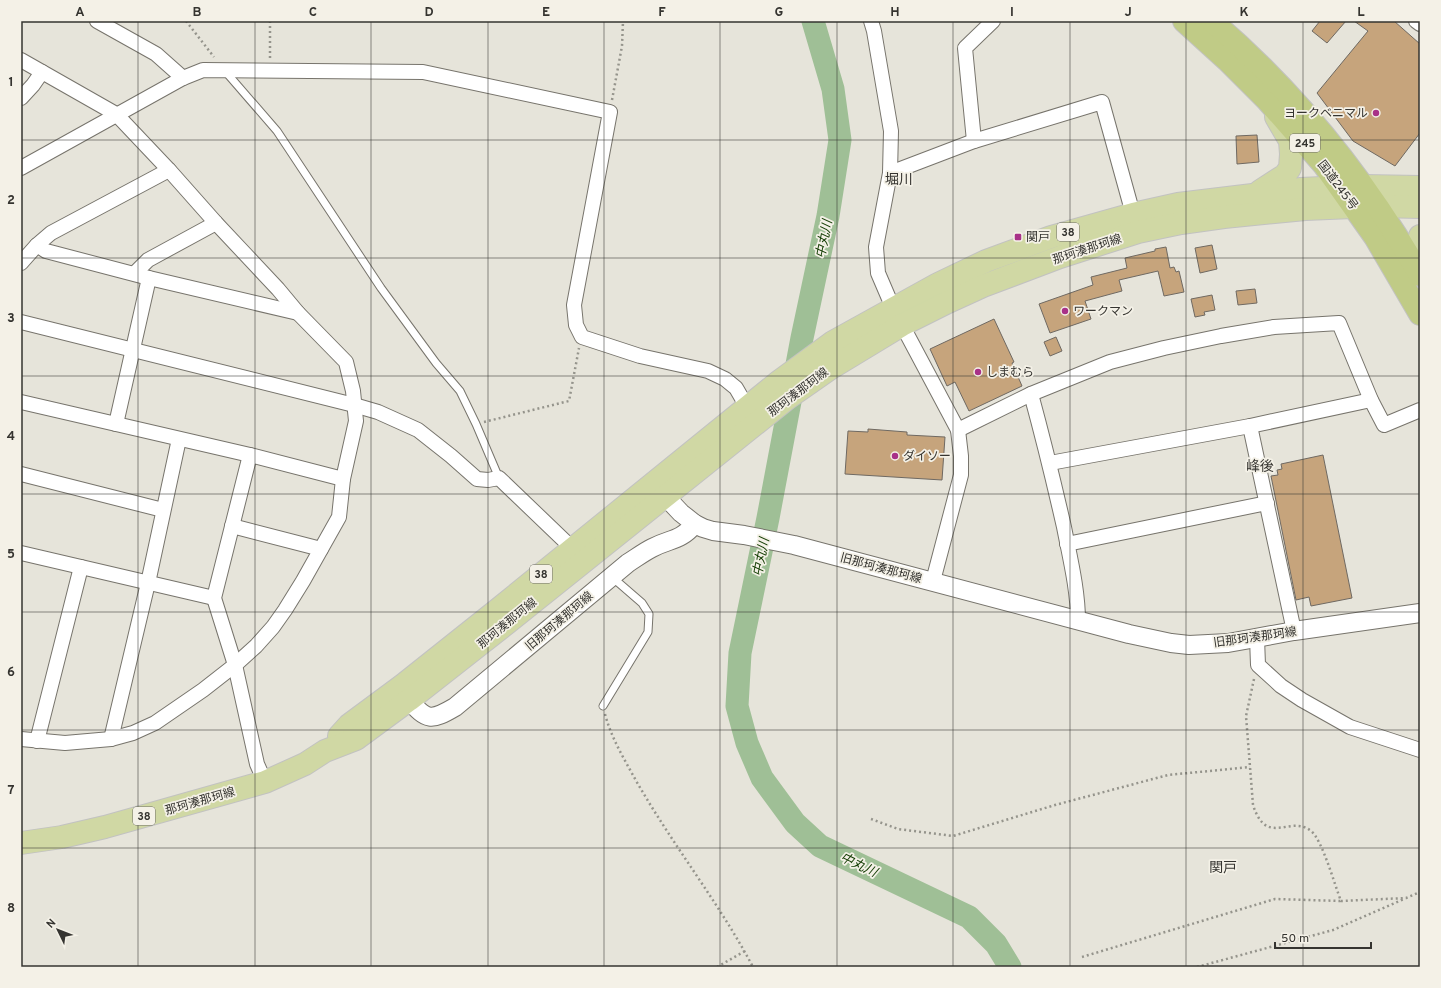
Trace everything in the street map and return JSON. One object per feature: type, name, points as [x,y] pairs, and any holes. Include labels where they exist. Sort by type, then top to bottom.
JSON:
[{"type":"highway","name":"国道245号","points":[[1184,21],[1227,60],[1267,100],[1324,165],[1341,187],[1381,247],[1420,314]]},
{"type":"highway","name":"国道245号","points":[[1212,21],[1284,88],[1332,144],[1364,186],[1420,274]]},
{"type":"main road","points":[[1256,194],[1285,175],[1290,168],[1290,141],[1267,100]]},
{"type":"main road","name":"那珂湊那珂線","points":[[21,843],[62,837],[105,827],[265,782],[305,764],[325,751],[356,739],[410,700],[664,496],[938,284],[986,261],[1052,237],[1133,214],[1178,204],[1301,189],[1364,186],[1420,187]]},
{"type":"main road","name":"那珂湊那珂線","points":[[325,751],[349,725],[403,685],[752,403],[833,342],[897,317],[942,304],[983,286],[1060,257],[1138,232],[1181,223],[1224,217],[1305,209],[1354,206],[1420,207]]},
{"type":"main road","points":[[1420,236],[1418,250],[1420,274]]},
{"type":"street","points":[[97,21],[156,54],[184,78]]},
{"type":"street","points":[[871,21],[874,30],[891,131],[890,173],[876,247],[878,273],[897,317],[958,430],[961,456],[960,475],[933,581]]},
{"type":"street","points":[[974,141],[965,48],[993,21]]},
{"type":"street","points":[[1416,21],[1420,24]]},
{"type":"street","points":[[21,60],[116,114],[169,170],[278,289],[298,313],[346,362],[353,390],[356,421],[343,479],[339,517],[300,586],[273,627],[256,646],[235,665],[203,690],[155,722],[133,732],[111,739],[65,743],[21,739]]},
{"type":"street","points":[[21,168],[116,114],[184,78],[203,70],[423,72],[610,112],[574,305],[576,325],[582,337],[640,356],[708,371],[725,379],[752,403]]},
{"type":"street","points":[[21,98],[42,72]]},
{"type":"street","points":[[890,173],[974,141],[1102,102],[1133,214]]},
{"type":"street","points":[[21,264],[37,245],[51,233],[169,170]]},
{"type":"street","points":[[134,273],[148,260],[216,223]]},
{"type":"street","points":[[37,245],[46,251],[149,278],[298,313]]},
{"type":"street","points":[[116,424],[149,278]]},
{"type":"street","points":[[21,322],[378,412],[418,430],[451,456],[476,479],[488,480],[499,478],[572,548]]},
{"type":"street","points":[[958,430],[1031,394],[1110,362],[1164,348],[1274,327],[1339,323],[1371,400],[1384,425],[1420,410]]},
{"type":"street","points":[[1031,394],[1050,463],[1067,544],[1078,604],[1078,621]]},
{"type":"street","points":[[1050,463],[1250,426],[1371,400]]},
{"type":"street","points":[[21,402],[250,455],[343,479]]},
{"type":"street","points":[[1250,426],[1294,631]]},
{"type":"street","points":[[111,739],[148,583],[179,439]]},
{"type":"street","points":[[250,455],[214,598],[235,665],[257,764],[265,782]]},
{"type":"street","points":[[21,474],[164,510]]},
{"type":"street","points":[[664,496],[681,513],[695,524]]},
{"type":"street","points":[[1067,544],[1267,503]]},
{"type":"street","name":"旧那珂湊那珂線","points":[[410,700],[419,711],[427,717],[439,717],[455,708],[628,564],[652,548],[678,539],[695,524],[713,531],[794,545],[1150,640],[1171,643],[1228,643],[1294,631],[1420,613]]},
{"type":"street","points":[[232,526],[321,550]]},
{"type":"street","points":[[21,553],[214,598]]},
{"type":"street","points":[[38,741],[81,567]]},
{"type":"street","points":[[1257,638],[1258,664],[1281,686],[1302,700],[1350,727],[1420,750]]},
{"type":"lane","points":[[224,69],[278,131],[381,288],[436,363],[460,391],[499,478]]},
{"type":"lane","points":[[603,706],[648,632],[649,614],[642,603],[612,577]]},
{"type":"path","points":[[186,21],[224,69]]},
{"type":"path","points":[[270,21],[271,70]]},
{"type":"path","points":[[610,112],[622,46],[623,21]]},
{"type":"path","points":[[476,424],[569,401],[582,337]]},
{"type":"path","points":[[1258,664],[1246,716],[1253,805],[1256,816],[1264,826],[1278,828],[1298,826],[1310,830],[1318,839],[1341,901]]},
{"type":"path","points":[[603,706],[608,725],[618,748],[650,806],[704,885],[754,967]]},
{"type":"path","points":[[871,818],[898,828],[953,836],[1055,805],[1168,775],[1250,767]]},
{"type":"path","points":[[1197,967],[1333,930],[1420,892]]},
{"type":"path","points":[[1082,957],[1275,899],[1341,901],[1406,898]]},
{"type":"path","points":[[717,967],[745,952]]},
{"type":"building","points":[[1320,21],[1346,21],[1327,43],[1312,31]]},
{"type":"building","name":"ヨークベニマル","points":[[1354,21],[1394,21],[1420,44],[1420,133],[1395,166],[1353,141],[1317,93],[1368,31]]},
{"type":"building","points":[[1257,135],[1259,162],[1237,164],[1236,136]]},
{"type":"building","points":[[1212,245],[1217,269],[1200,273],[1195,248]]},
{"type":"building","points":[[1166,247],[1170,268],[1174,267],[1176,272],[1179,271],[1184,292],[1164,296],[1158,271],[1119,280],[1122,291],[1085,301],[1091,319],[1050,333],[1039,304],[1093,285],[1091,277],[1127,268],[1125,258]]},
{"type":"building","points":[[1255,289],[1257,303],[1238,305],[1236,291]]},
{"type":"building","points":[[1212,295],[1215,310],[1204,312],[1205,315],[1195,317],[1191,299]]},
{"type":"building","name":"しまむら","points":[[994,319],[1014,362],[1012,363],[1022,386],[969,411],[955,382],[947,386],[930,349]]},
{"type":"building","points":[[1056,337],[1062,351],[1050,356],[1044,342]]},
{"type":"building","name":"ダイソー","points":[[868,429],[907,432],[907,435],[945,437],[942,480],[845,474],[848,431],[868,432]]},
{"type":"building","points":[[1323,455],[1352,598],[1311,606],[1309,597],[1296,600],[1271,476],[1278,475],[1277,470],[1282,469],[1281,464]]},
{"type":"waterway","name":"中丸川","points":[[813,21],[833,89],[840,140],[828,216],[802,338],[768,518],[740,653],[737,706],[747,743],[762,778],[795,823],[820,846],[969,917],[996,944],[1010,967]]},
{"type":"place","name":"ヨークベニマル","points":[[1376,113]]},
{"type":"place","name":"関戸","points":[[1018,237]]},
{"type":"place","name":"ワークマン","points":[[1065,311]]},
{"type":"place","name":"しまむら","points":[[978,372]]},
{"type":"place","name":"ダイソー","points":[[895,456]]},
{"type":"district","name":"堀川","points":[[899,179]]},
{"type":"district","name":"峰後","points":[[1260,466]]},
{"type":"district","name":"関戸","points":[[1223,867]]}]
